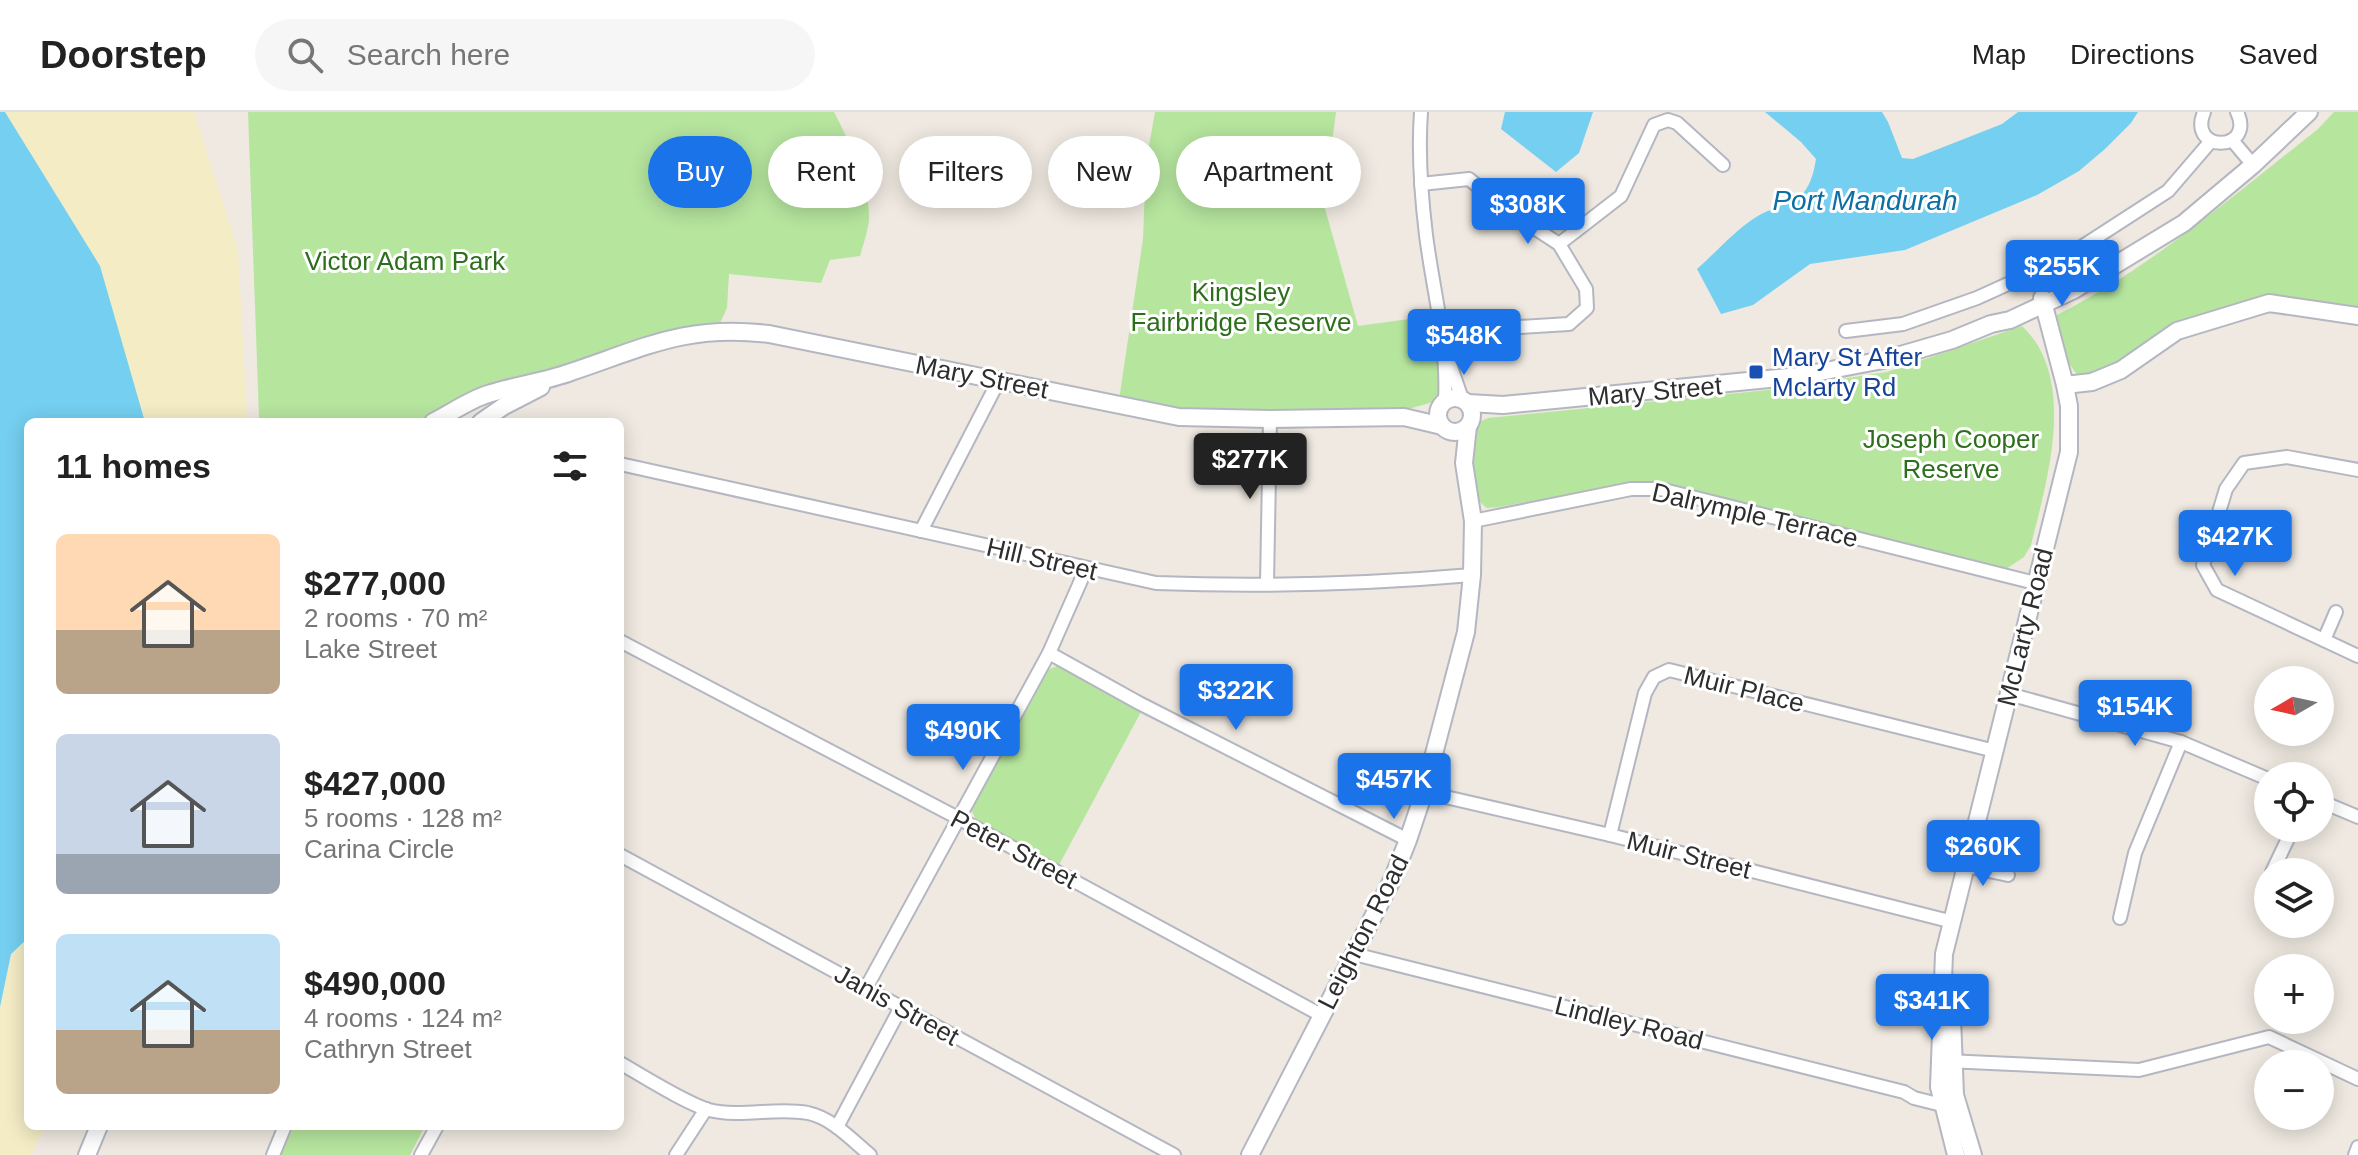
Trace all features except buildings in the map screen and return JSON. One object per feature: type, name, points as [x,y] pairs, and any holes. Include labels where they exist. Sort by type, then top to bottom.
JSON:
[{"type":"street","points":[[1421,112],[1418,143],[1426,236],[1446,353],[1467,412]]},
{"type":"street","points":[[2204,112],[2201,125],[2204,135],[2222,144],[2239,133],[2240,113]]},
{"type":"street","name":"Mary Street","points":[[1467,412],[1503,405],[1811,374],[1894,357],[1952,340],[1991,324],[2005,312],[2035,304],[2089,280],[2184,223],[2253,165],[2309,112]]},
{"type":"street","points":[[1559,244],[1621,196],[1654,125],[1668,120],[1677,123],[1723,165]]},
{"type":"street","points":[[2232,140],[2253,165]]},
{"type":"street","points":[[1846,331],[1903,324],[1977,298],[2063,259],[2168,191],[2211,141]]},
{"type":"street","points":[[1421,184],[1469,179],[1504,208],[1559,244],[1586,289],[1587,308],[1569,324],[1520,327]]},
{"type":"street","points":[[2065,385],[2092,382],[2121,370],[2177,331],[2269,303],[2358,316]]},
{"type":"street","name":"McLarty Road","points":[[1956,1155],[1944,1096],[1944,954],[2069,452],[2065,385],[2052,340],[2035,304]]},
{"type":"street","name":"Mary Street","points":[[441,418],[485,395],[568,374],[664,339],[732,331],[769,334],[1179,417],[1404,417],[1458,432],[1467,412]]},
{"type":"street","points":[[1445,428],[1437,417],[1443,402],[1446,353]]},
{"type":"street","name":"Mary Street","points":[[490,418],[504,406],[568,374]]},
{"type":"street","points":[[921,531],[999,380]]},
{"type":"street","points":[[485,395],[488,418]]},
{"type":"street","name":"Mary Street","points":[[1404,417],[1454,397],[1467,412]]},
{"type":"street","name":"Leighton Road","points":[[1249,1155],[1392,880],[1424,792],[1466,632],[1472,575],[1473,521],[1464,463],[1467,412]]},
{"type":"street","points":[[1267,584],[1270,419]]},
{"type":"street","name":"Leighton Road","points":[[1445,428],[1464,463]]},
{"type":"street","points":[[2358,470],[2287,457],[2244,463],[2226,489],[2203,565],[2217,590],[2358,656]]},
{"type":"street","name":"Hill Street","points":[[624,465],[1156,583],[1371,583],[1472,575]]},
{"type":"street","name":"Dalrymple Terrace","points":[[1473,521],[1631,489],[1660,489],[2035,583]]},
{"type":"street","points":[[866,988],[1049,653],[1086,569]]},
{"type":"street","points":[[2324,640],[2336,612]]},
{"type":"street","name":"Peter Street","points":[[624,643],[958,818],[1321,1015]]},
{"type":"street","points":[[1049,653],[1139,703],[1408,840]]},
{"type":"street","name":"Muir Place","points":[[1610,835],[1645,693],[1654,677],[1669,670],[1995,751]]},
{"type":"street","points":[[2009,694],[2181,742],[2254,773]]},
{"type":"street","points":[[2120,918],[2135,853],[2181,742]]},
{"type":"street","name":"Muir Street","points":[[1424,792],[1610,835],[1953,922]]},
{"type":"street","points":[[2334,807],[2358,817]]},
{"type":"street","name":"Janis Street","points":[[624,857],[1174,1155]]},
{"type":"street","points":[[1966,866],[2008,875]]},
{"type":"street","name":"Lindley Road","points":[[1354,954],[1904,1092],[1914,1098],[1944,1096]]},
{"type":"street","points":[[837,1127],[901,1007]]},
{"type":"street","points":[[1946,1061],[2139,1070],[2269,1037],[2358,1079]]},
{"type":"street","points":[[624,1065],[706,1109],[730,1113],[811,1113],[837,1127],[870,1155]]},
{"type":"street","name":"McLarty Road","points":[[1944,1096],[1973,1155]]},
{"type":"street","points":[[676,1155],[706,1109]]},
{"type":"street","points":[[87,1155],[97,1130]]},
{"type":"street","points":[[273,1155],[283,1130]]},
{"type":"street","points":[[421,1155],[435,1130]]},
{"type":"street","points":[[2355,1155],[2358,1147]]},
{"type":"green space","name":"Victor Adam Park","points":[[248,112],[834,112],[846,136],[768,136],[768,208],[868,208],[868,224],[860,256],[830,260],[821,283],[729,274],[727,308],[720,323],[652,335],[539,375],[488,388],[431,418],[260,418]]},
{"type":"green space","name":"Kingsley Fairbridge Reserve","points":[[1155,112],[1336,112],[1333,136],[1176,136],[1176,208],[1325,208],[1358,326],[1431,316],[1440,372],[1438,393],[1433,402],[1412,408],[1204,413],[1119,400],[1143,239],[1144,208],[1160,208],[1160,136],[1151,136]]},
{"type":"green space","points":[[2334,112],[2358,112],[2358,308],[2270,297],[2215,310],[2188,320],[2096,377],[2081,378],[2063,349],[2057,315],[2126,275],[2192,229],[2318,129]]},
{"type":"green space","name":"Joseph Cooper Reserve","points":[[2022,326],[2039,348],[2049,373],[2054,401],[2054,431],[2031,545],[2024,557],[2006,569],[1655,481],[1499,507],[1487,508],[1476,499],[1469,432],[1473,425],[1488,418],[1768,390],[1887,372]]},
{"type":"green space","points":[[1057,666],[1065,667],[1142,710],[1059,865],[976,820],[971,809],[1045,671]]},
{"type":"green space","points":[[292,1130],[423,1130],[410,1155],[281,1155]]},
{"type":"sand","points":[[0,112],[194,112],[238,250],[247,418],[125,418]]},
{"type":"sand","points":[[24,942],[24,1130],[42,1130],[32,1155],[0,1155],[0,1007],[11,954]]},
{"type":"water","points":[[0,112],[5,112],[100,266],[144,418],[24,418],[24,942],[11,954],[0,1007]]},
{"type":"water","points":[[1505,112],[1593,112],[1579,153],[1556,172],[1501,129]]},
{"type":"water","name":"Port Mandurah","points":[[1765,112],[1882,112],[1902,158],[1913,159],[2002,124],[2018,112],[2138,112],[2105,149],[2079,171],[2037,195],[1905,250],[1810,264],[1753,305],[1721,314],[1697,269],[1753,219],[1802,195],[1808,187],[1816,159]]},
{"type":"place","name":"Mary St After Mclarty Rd","points":[[1756,372]]}]
